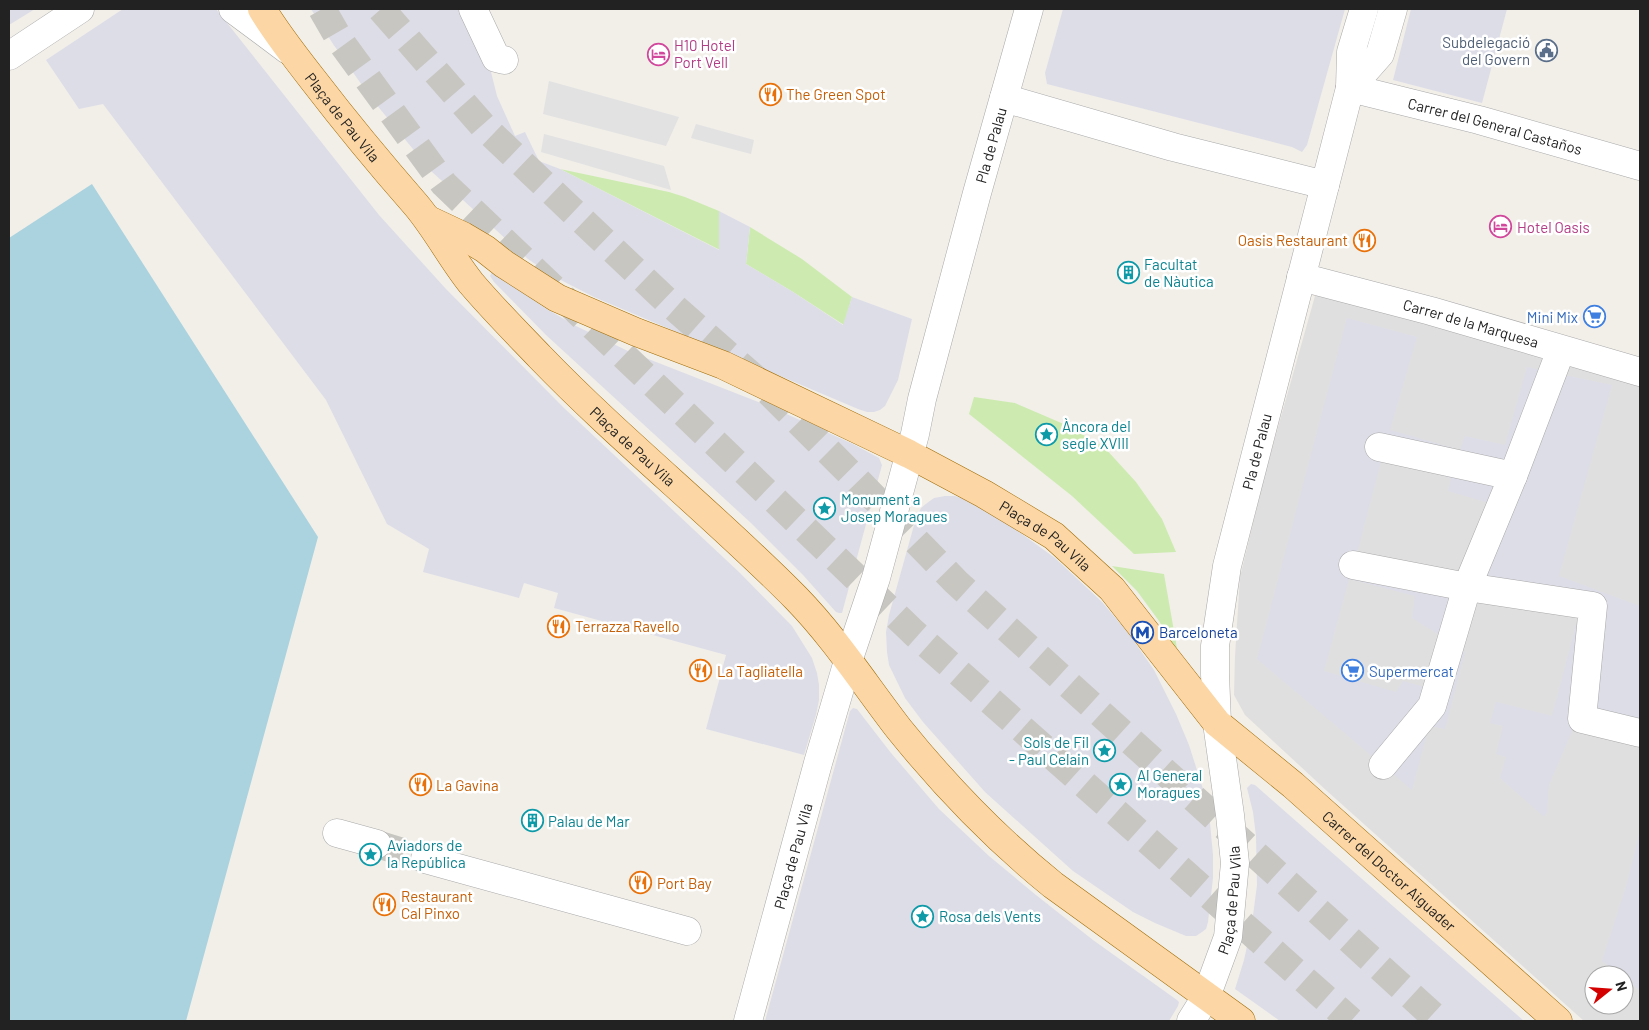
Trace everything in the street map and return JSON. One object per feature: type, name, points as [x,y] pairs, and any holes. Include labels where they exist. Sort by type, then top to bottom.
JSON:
[{"type":"main road","name":"Plaça de Pau Vila","points":[[262,9],[293,54],[367,149],[429,220],[471,282],[542,359],[798,600],[952,792],[1029,866],[1206,997]]},
{"type":"main road","name":"Plaça de Pau Vila","points":[[429,220],[485,249],[504,264],[557,298],[636,332],[723,365],[909,454],[984,494],[1054,536],[1112,589],[1217,723]]},
{"type":"main road","name":"Carrer del Doctor Aiguader","points":[[1217,723],[1293,785],[1558,1021]]},
{"type":"main road","points":[[1206,997],[1241,1021]]},
{"type":"street","points":[[9,56],[80,9]]},
{"type":"street","points":[[233,9],[293,54]]},
{"type":"street","points":[[474,9],[496,58],[504,60]]},
{"type":"street","name":"Pla de Palau","points":[[909,454],[974,203],[1029,9]]},
{"type":"street","name":"Pla de Palau","points":[[1217,723],[1216,646],[1227,566],[1350,88],[1352,52],[1364,9]]},
{"type":"street","points":[[1350,88],[1380,54],[1394,9]]},
{"type":"street","name":"Carrer del General Castaños","points":[[1350,88],[1479,120],[1640,166]]},
{"type":"street","name":"Pla de Palau","points":[[1004,98],[1173,147],[1325,185]]},
{"type":"street","name":"Carrer de la Marquesa","points":[[1300,277],[1431,311],[1561,350],[1639,369]]},
{"type":"street","points":[[1383,766],[1432,706],[1467,587],[1513,476],[1561,350]]},
{"type":"street","points":[[1380,447],[1513,476]]},
{"type":"street","name":"Plaça de Pau Vila","points":[[748,1021],[818,763],[848,661],[876,578],[909,454]]},
{"type":"street","points":[[1353,565],[1467,587],[1593,606],[1582,718],[1640,733]]},
{"type":"street","name":"Plaça de Pau Vila","points":[[1206,997],[1228,937],[1235,863],[1217,723]]},
{"type":"street","points":[[337,833],[377,844]]},
{"type":"street","points":[[425,859],[687,931]]},
{"type":"street","points":[[1191,1021],[1206,997]]},
{"type":"shaded area","points":[[9,9],[35,9],[9,25]]},
{"type":"shaded area","points":[[123,9],[216,9],[379,215],[446,289],[564,408],[740,573],[792,626],[812,658],[819,685],[816,715],[804,755],[706,729],[726,655],[554,608],[558,593],[524,583],[519,598],[423,572],[429,549],[387,524],[326,400],[103,104],[79,109],[46,60]]},
{"type":"shaded area","points":[[311,9],[467,9],[490,68],[497,96],[515,136],[525,132],[539,161],[560,169],[719,250],[719,211],[750,227],[746,264],[843,325],[852,297],[912,319],[898,380],[885,406],[874,412],[858,409],[594,297],[553,276],[528,259],[431,171],[371,98]]},
{"type":"shaded area","points":[[1063,9],[1345,9],[1307,145],[1302,152],[1292,147],[1047,84],[1045,73]]},
{"type":"shaded area","points":[[1411,9],[1507,9],[1482,103],[1393,80]]},
{"type":"shaded area","points":[[549,81],[679,117],[666,146],[543,114]]},
{"type":"shaded area","points":[[696,124],[754,140],[751,154],[691,138]]},
{"type":"shaded area","points":[[544,134],[664,166],[671,190],[541,152]]},
{"type":"shaded area","points":[[492,272],[545,308],[576,326],[628,351],[771,407],[853,444],[879,458],[882,465],[842,613],[836,612],[803,575],[751,523],[546,335],[494,282],[490,276]]},
{"type":"shaded area","points":[[1321,295],[1640,381],[1640,1021],[1584,1021],[1245,715],[1234,695],[1240,577],[1266,470],[1315,296]]},
{"type":"shaded area","points":[[1347,318],[1417,337],[1390,430],[1460,450],[1465,436],[1505,445],[1527,367],[1612,385],[1559,576],[1640,606],[1640,746],[1573,729],[1549,785],[1547,812],[1544,817],[1500,778],[1506,757],[1496,754],[1503,726],[1490,723],[1496,702],[1552,716],[1578,617],[1480,593],[1461,651],[1465,652],[1445,729],[1429,726],[1412,790],[1257,659]],"holes":[[[1382,458],[1451,478],[1448,491],[1489,503],[1467,579],[1357,553]],[[1349,579],[1415,596],[1412,618],[1441,636],[1424,687],[1403,681],[1396,692],[1324,671]]]},
{"type":"shaded area","points":[[955,496],[963,499],[1004,521],[1055,558],[1102,602],[1129,634],[1154,670],[1189,745],[1203,789],[1210,823],[1213,878],[1208,922],[1206,929],[1196,936],[1186,936],[1133,912],[1073,871],[985,792],[923,722],[905,698],[889,665],[886,632],[889,615],[916,518],[921,508],[927,503],[934,498]]},
{"type":"shaded area","points":[[853,708],[857,709],[891,753],[939,809],[989,856],[1093,940],[1177,1000],[1179,1002],[1178,1006],[1169,1021],[765,1021],[850,711]]},
{"type":"shaded area","points":[[1251,784],[1255,785],[1524,1021],[1280,1021],[1235,989],[1252,923],[1257,885],[1256,836],[1247,788]]},
{"type":"shaded area","points":[[1640,830],[1640,991],[1634,986],[1634,965],[1607,965],[1602,961],[1627,883]]},
{"type":"green space","points":[[560,169],[669,192],[719,211],[720,250]]},
{"type":"green space","points":[[750,227],[802,259],[852,297],[844,325],[746,264]]},
{"type":"green space","points":[[974,397],[1015,403],[1066,425],[1104,447],[1136,482],[1162,519],[1176,552],[1134,554],[1072,496],[969,414]]},
{"type":"green space","points":[[1112,566],[1164,574],[1178,654],[1159,621],[1137,591]]},
{"type":"water","points":[[92,184],[318,537],[186,1021],[9,1021],[9,238]]},
{"type":"tunnel","points":[[322,9],[341,42],[444,184],[913,632],[1351,1021]]},
{"type":"tunnel","points":[[381,9],[484,127],[667,301],[760,383],[956,582],[1439,1021]]},
{"type":"tunnel","points":[[377,844],[425,859]]},
{"type":"place","name":"Subdelegació del Govern","points":[[1546,51]]},
{"type":"place","name":"H10 Hotel Port Vell","points":[[658,54]]},
{"type":"place","name":"The Green Spot","points":[[770,94]]},
{"type":"place","name":"Hotel Oasis","points":[[1501,227]]},
{"type":"place","name":"Oasis Restaurant","points":[[1364,240]]},
{"type":"place","name":"Facultat de Nàutica","points":[[1128,273]]},
{"type":"place","name":"Mini Mix","points":[[1594,317]]},
{"type":"place","name":"Àncora del segle XVIII","points":[[1046,435]]},
{"type":"place","name":"Monument a Josep Moragues","points":[[825,508]]},
{"type":"place","name":"Terrazza Ravello","points":[[559,626]]},
{"type":"place","name":"Barceloneta","points":[[1143,632]]},
{"type":"place","name":"La Tagliatella","points":[[701,671]]},
{"type":"place","name":"Supermercat","points":[[1353,671]]},
{"type":"place","name":"Sols de Fil - Paul Celain","points":[[1105,751]]},
{"type":"place","name":"Al General Moragues","points":[[1121,784]]},
{"type":"place","name":"La Gavina","points":[[420,785]]},
{"type":"place","name":"Palau de Mar","points":[[532,821]]},
{"type":"place","name":"Aviadors de la República","points":[[371,854]]},
{"type":"place","name":"Port Bay","points":[[641,883]]},
{"type":"place","name":"Restaurant Cal Pinxo","points":[[385,905]]},
{"type":"place","name":"Rosa dels Vents","points":[[923,916]]}]
